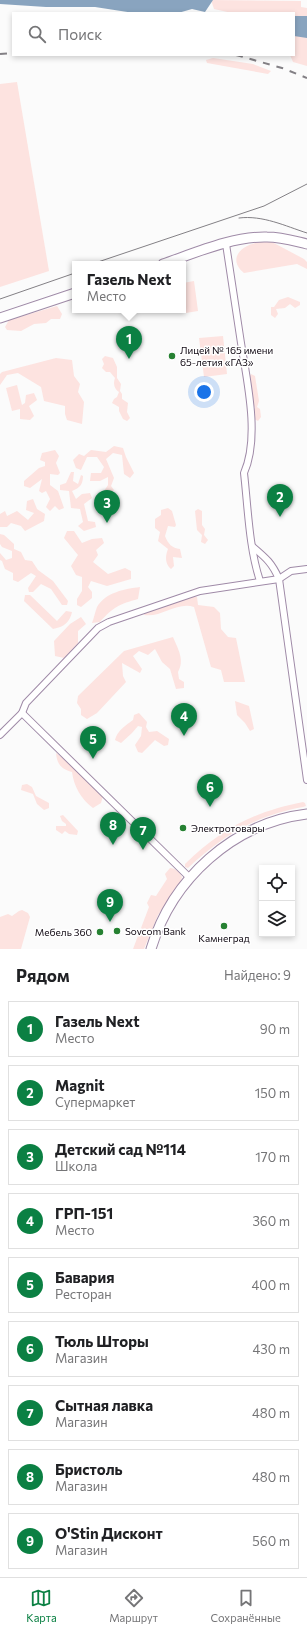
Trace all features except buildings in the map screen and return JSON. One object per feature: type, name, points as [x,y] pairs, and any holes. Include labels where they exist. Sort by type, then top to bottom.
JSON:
[{"type":"street","points":[[172,261],[250,238],[269,237],[307,244]]},
{"type":"street","points":[[226,244],[249,397],[251,450],[244,473],[256,570],[260,581]]},
{"type":"street","points":[[0,318],[72,294]]},
{"type":"street","points":[[253,547],[267,558],[273,566],[279,579],[307,780]]},
{"type":"street","points":[[0,735],[22,713],[26,703],[98,628],[109,622],[200,591],[279,579],[291,571],[307,569]]},
{"type":"street","points":[[22,713],[189,877]]},
{"type":"street","points":[[151,949],[158,927],[169,905],[189,877],[213,856],[238,838],[256,828],[285,818],[307,814]]},
{"type":"shaded area","points":[[211,0],[301,1],[301,7],[307,8],[307,20],[295,24],[295,12],[228,12],[214,9]]},
{"type":"shaded area","points":[[295,29],[307,32],[307,66],[293,62],[290,56],[295,56]]},
{"type":"shaded area","points":[[213,58],[253,64],[271,71],[268,74],[207,63],[206,60]]},
{"type":"shaded area","points":[[17,82],[49,271],[0,287],[0,84]]},
{"type":"shaded area","points":[[260,242],[272,242],[304,259],[307,262],[307,269],[297,264],[244,273],[237,262],[239,253],[248,246]]},
{"type":"shaded area","points":[[194,281],[198,311],[186,313],[186,282]]},
{"type":"shaded area","points":[[288,297],[300,302],[300,305],[295,308],[290,304],[285,308],[276,309],[278,314],[275,318],[271,315],[271,307],[274,307],[279,300]]},
{"type":"shaded area","points":[[57,306],[62,314],[60,319],[51,319],[46,323],[34,324],[21,331],[7,330],[5,327],[9,320]]},
{"type":"shaded area","points":[[223,336],[227,374],[204,377],[199,338]]},
{"type":"shaded area","points":[[105,356],[113,358],[117,367],[117,378],[121,384],[120,391],[122,394],[122,399],[128,403],[127,412],[130,418],[127,421],[123,419],[119,411],[119,407],[112,403],[119,392],[114,386],[115,378],[110,372],[106,372],[102,368],[104,364],[102,359]]},
{"type":"shaded area","points":[[56,358],[72,360],[74,376],[80,384],[78,392],[84,402],[82,424],[67,420],[65,406],[44,401],[41,387],[18,373],[7,375],[0,385],[0,374],[2,372]]},
{"type":"shaded area","points":[[251,374],[255,376],[259,401],[257,407],[260,409],[261,417],[258,421],[254,419],[253,412],[255,407],[252,406],[248,379]]},
{"type":"shaded area","points":[[17,385],[22,405],[25,403],[26,395],[34,393],[37,400],[29,406],[34,416],[30,420],[20,419],[20,409],[12,411],[6,388]]},
{"type":"shaded area","points":[[114,446],[123,448],[134,473],[130,478],[124,474],[122,455],[113,453],[106,459],[114,478],[111,486],[114,490],[109,495],[104,491],[108,485],[108,477],[100,481],[90,481],[91,473],[101,473],[104,467],[97,457],[87,457],[81,470],[76,468],[73,460],[79,454],[84,456],[91,450],[106,452]]},
{"type":"shaded area","points":[[55,450],[59,456],[56,463],[60,473],[58,475],[50,474],[50,485],[58,491],[64,508],[59,510],[55,506],[50,511],[46,507],[50,499],[46,491],[42,493],[39,491],[42,479],[30,488],[24,486],[24,481],[39,468],[45,466],[45,462],[40,460],[42,453]]},
{"type":"shaded area","points":[[71,472],[74,472],[73,481],[78,484],[81,475],[83,476],[80,485],[77,489],[72,491],[76,499],[82,494],[90,493],[92,498],[84,504],[88,521],[95,522],[96,527],[84,531],[78,526],[83,522],[80,509],[71,508],[69,491],[60,490],[60,485],[66,483]]},
{"type":"shaded area","points":[[33,499],[37,509],[45,514],[44,521],[25,531],[21,526],[11,523],[7,527],[0,527],[0,514],[5,511],[7,516],[17,511],[28,520],[34,513],[26,510],[27,501]]},
{"type":"shaded area","points":[[168,508],[172,511],[176,525],[175,527],[168,526],[165,536],[171,545],[180,549],[182,558],[173,557],[174,566],[171,569],[166,560],[168,549],[158,541],[160,532],[155,528],[155,519],[161,515],[161,510]]},
{"type":"shaded area","points":[[198,509],[202,511],[202,525],[205,529],[204,535],[208,540],[205,544],[201,542],[202,535],[197,530],[195,511]]},
{"type":"shaded area","points":[[67,531],[74,531],[82,543],[92,539],[102,538],[104,543],[96,550],[98,555],[93,562],[108,574],[125,568],[131,571],[131,579],[107,586],[91,581],[88,587],[92,592],[92,598],[81,607],[77,605],[77,599],[82,591],[82,577],[76,575],[71,566],[78,555],[64,538]]},
{"type":"shaded area","points":[[0,534],[4,535],[14,544],[14,549],[21,552],[25,560],[32,561],[38,570],[53,581],[68,601],[67,605],[62,605],[51,589],[41,584],[33,592],[29,592],[28,588],[36,576],[31,573],[18,582],[13,580],[13,573],[5,569],[2,561],[0,560],[0,553],[6,560],[12,558],[12,551],[2,547],[0,544]]},
{"type":"shaded area","points":[[140,587],[138,599],[117,607],[100,622],[92,623],[97,607],[105,598],[122,590]]},
{"type":"shaded area","points":[[25,595],[30,595],[57,621],[66,611],[72,612],[70,619],[60,627],[53,629],[24,601]]},
{"type":"shaded area","points":[[191,596],[197,597],[198,605],[214,607],[220,613],[221,629],[228,637],[236,638],[245,682],[224,682],[221,670],[211,667],[194,607],[182,606],[157,614],[144,615],[147,606],[181,600]]},
{"type":"shaded area","points":[[81,617],[86,624],[78,631],[78,643],[64,658],[55,656],[54,641],[70,624]]},
{"type":"shaded area","points":[[173,637],[180,654],[181,663],[178,672],[179,679],[184,682],[184,688],[176,689],[170,669],[162,662],[155,649],[148,655],[139,651],[133,656],[142,669],[140,673],[122,663],[123,676],[126,682],[97,713],[87,719],[81,715],[81,709],[77,703],[78,696],[124,651]]},
{"type":"shaded area","points":[[235,701],[249,706],[254,729],[250,731],[237,715]]},
{"type":"shaded area","points":[[139,713],[147,722],[146,727],[149,732],[157,731],[169,739],[168,745],[164,746],[155,740],[142,753],[138,752],[135,745],[141,736],[142,727],[138,726],[121,743],[115,740],[120,731],[133,720],[134,715]]},
{"type":"shaded area","points":[[56,753],[72,765],[103,796],[101,803],[93,808],[85,801],[76,788],[72,772],[60,766]]},
{"type":"shaded area","points":[[27,784],[32,787],[36,796],[49,803],[49,808],[44,810],[37,804],[33,794],[21,790],[22,785]]},
{"type":"shaded area","points":[[303,802],[306,806],[270,816],[241,828],[214,846],[188,868],[185,867],[185,864],[198,852],[225,832],[239,824],[269,811]]},
{"type":"shaded area","points":[[63,815],[78,831],[77,835],[69,834],[65,831],[62,834],[56,830],[56,826],[66,826],[60,816]]},
{"type":"shaded area","points":[[170,868],[180,873],[182,877],[181,881],[158,915],[144,949],[133,949],[149,907],[147,903],[151,895],[156,896],[167,879],[165,874]]},
{"type":"shaded area","points":[[22,910],[28,913],[30,917],[21,949],[0,949],[0,917],[8,914],[12,916]]},
{"type":"water","points":[[0,0],[213,0],[205,12],[192,9],[182,12],[128,12],[95,7],[46,7],[0,4]]},
{"type":"water","points":[[295,16],[307,16],[307,38],[295,36]]},
{"type":"tram line","points":[[101,261],[264,206],[307,184]]},
{"type":"tram line","points":[[239,218],[257,218],[282,224],[307,233]]},
{"type":"tram line","points":[[0,299],[72,274]]},
{"type":"railway","points":[[0,54],[12,53]]},
{"type":"railway","points":[[240,56],[282,68],[307,78]]},
{"type":"place","name":"Лицей № 165 имени 65-летия «ГАЗ»","points":[[172,356]]},
{"type":"place","name":"Газель Next","points":[[129,359]]},
{"type":"place","name":"Magnit","points":[[280,517]]},
{"type":"place","name":"Детский сад №114","points":[[107,523]]},
{"type":"place","name":"ГРП-151","points":[[184,736]]},
{"type":"place","name":"Бавария","points":[[93,759]]},
{"type":"place","name":"Тюль Шторы","points":[[210,807]]},
{"type":"place","name":"Электротовары","points":[[183,828]]},
{"type":"place","name":"Бристоль","points":[[113,845]]},
{"type":"place","name":"Сытная лавка","points":[[143,850]]},
{"type":"place","name":"O'Stin Дисконт","points":[[110,922]]},
{"type":"place","name":"Камнеград","points":[[224,926]]},
{"type":"place","name":"Sovcom Bank","points":[[117,931]]},
{"type":"place","name":"Мебель 360","points":[[100,932]]}]
